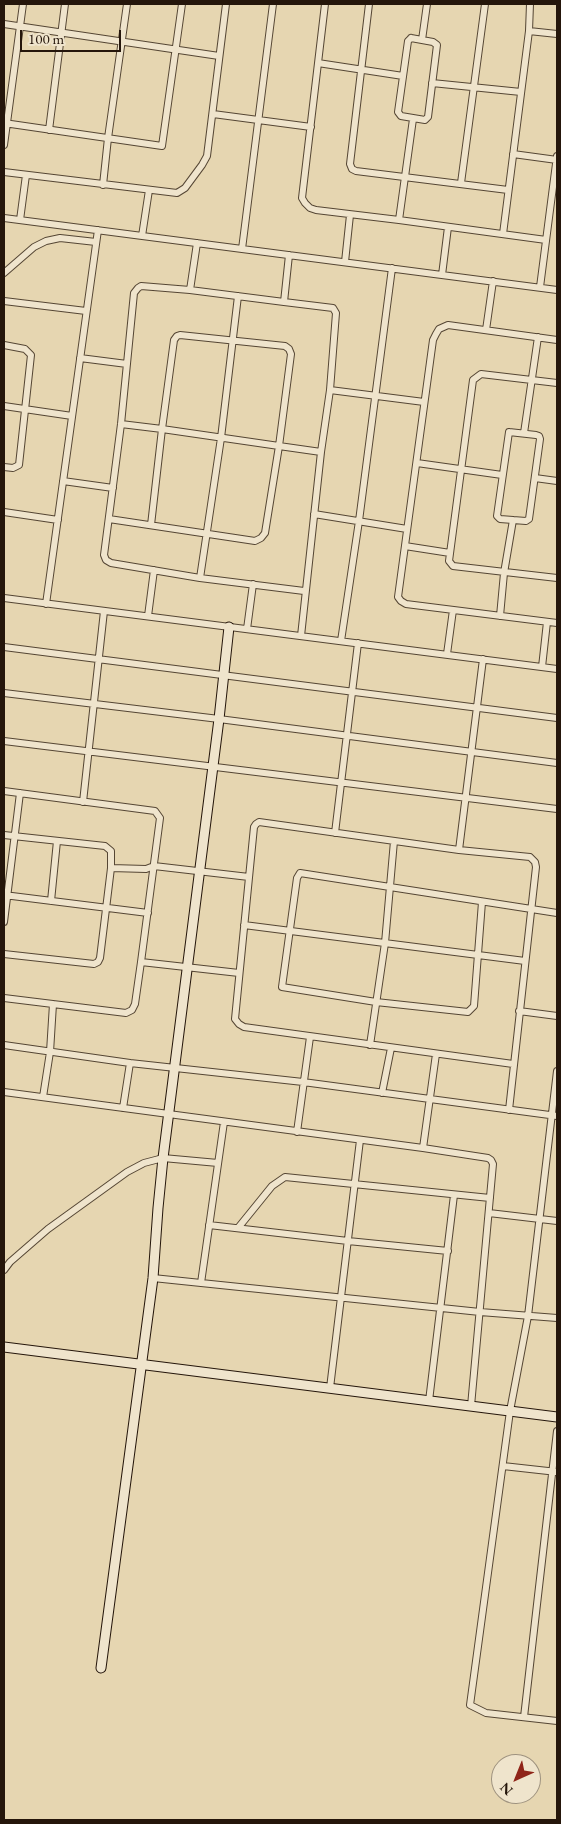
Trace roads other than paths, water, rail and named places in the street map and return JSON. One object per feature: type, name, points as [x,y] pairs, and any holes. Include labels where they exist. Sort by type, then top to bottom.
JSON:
[{"type":"street","points":[[4,145],[5,123],[23,4]]},
{"type":"street","points":[[49,130],[65,4]]},
{"type":"street","points":[[103,184],[127,4]]},
{"type":"street","points":[[5,123],[162,146],[182,4]]},
{"type":"street","points":[[4,172],[177,193],[184,188],[207,156],[226,4]]},
{"type":"street","points":[[242,249],[273,4]]},
{"type":"street","points":[[325,4],[302,198],[310,208],[350,215],[546,240]]},
{"type":"street","points":[[369,4],[350,164],[352,168],[356,171],[508,190]]},
{"type":"street","points":[[422,40],[427,4]]},
{"type":"street","points":[[461,183],[485,4]]},
{"type":"street","points":[[503,234],[529,31],[530,4]]},
{"type":"street","points":[[4,24],[122,43],[220,56]]},
{"type":"street","points":[[529,31],[557,34]]},
{"type":"street","points":[[411,38],[436,42],[428,117],[425,120],[401,116],[398,112],[403,76],[408,41],[411,38]]},
{"type":"street","points":[[318,63],[403,76]]},
{"type":"street","points":[[432,83],[521,92]]},
{"type":"street","points":[[213,114],[311,127]]},
{"type":"street","points":[[399,220],[413,119]]},
{"type":"street","points":[[513,154],[557,160]]},
{"type":"street","points":[[540,287],[557,156]]},
{"type":"street","points":[[20,220],[26,175]]},
{"type":"street","points":[[142,236],[149,190]]},
{"type":"street","points":[[345,262],[350,215]]},
{"type":"street","points":[[4,218],[557,290]]},
{"type":"street","points":[[442,275],[448,227]]},
{"type":"street","points":[[46,604],[98,230]]},
{"type":"street","points":[[4,273],[34,247],[46,241],[60,238],[96,242]]},
{"type":"street","points":[[190,290],[197,243]]},
{"type":"street","points":[[284,302],[289,255]]},
{"type":"street","points":[[341,641],[359,522],[392,268]]},
{"type":"street","points":[[486,330],[493,281]]},
{"type":"street","points":[[301,636],[304,591],[330,390],[336,313],[332,308],[190,290],[141,286],[136,290],[104,555],[106,560],[111,563],[200,578],[304,591]]},
{"type":"street","points":[[200,578],[221,438],[238,296]]},
{"type":"street","points":[[4,301],[86,311]]},
{"type":"street","points":[[557,340],[448,325],[439,329],[433,340],[398,597],[406,604],[557,623]]},
{"type":"street","points":[[109,519],[255,541],[261,538],[265,533],[279,446],[291,354],[289,349],[285,346],[234,340],[176,336],[162,429],[151,525]]},
{"type":"street","points":[[524,433],[538,337]]},
{"type":"street","points":[[4,345],[25,349],[31,354],[19,465],[13,468],[4,467]]},
{"type":"street","points":[[80,358],[127,364]]},
{"type":"street","points":[[557,384],[481,374],[473,380],[449,561],[453,566],[557,578]]},
{"type":"street","points":[[330,390],[424,402]]},
{"type":"street","points":[[4,406],[72,416]]},
{"type":"street","points":[[121,424],[321,452]]},
{"type":"street","points":[[509,432],[539,436],[528,520],[500,519],[497,516],[502,475],[509,432]]},
{"type":"street","points":[[417,463],[502,475]]},
{"type":"street","points":[[535,478],[557,481]]},
{"type":"street","points":[[63,481],[113,488]]},
{"type":"street","points":[[4,512],[58,520]]},
{"type":"street","points":[[314,514],[407,529]]},
{"type":"street","points":[[500,616],[504,573],[513,520]]},
{"type":"street","points":[[405,546],[450,553]]},
{"type":"street","points":[[148,616],[154,570]]},
{"type":"street","points":[[247,629],[253,584]]},
{"type":"street","points":[[4,598],[557,669]]},
{"type":"street","points":[[447,654],[453,610]]},
{"type":"street","points":[[83,802],[104,611]]},
{"type":"street","points":[[542,667],[547,622]]},
{"type":"street","points":[[101,1668],[153,1278],[163,1158],[176,1068],[229,627]]},
{"type":"street","points":[[336,833],[358,643]]},
{"type":"street","points":[[4,647],[224,677],[557,718]]},
{"type":"street","points":[[459,850],[483,659]]},
{"type":"street","points":[[4,693],[557,763]]},
{"type":"street","points":[[4,741],[90,750],[557,809]]},
{"type":"street","points":[[4,791],[154,811],[160,818],[135,1004],[132,1010],[126,1013],[4,998]]},
{"type":"street","points":[[4,922],[5,895],[20,793]]},
{"type":"street","points":[[509,1110],[536,867],[535,862],[530,857],[459,850],[259,822],[254,827],[235,1019],[239,1024],[244,1027],[310,1037],[513,1064]]},
{"type":"street","points":[[4,835],[109,848],[111,851],[111,868],[100,958],[94,964],[4,954]]},
{"type":"street","points":[[51,900],[57,841]]},
{"type":"street","points":[[370,1045],[385,943],[394,841]]},
{"type":"street","points":[[111,868],[146,869],[154,866],[249,877]]},
{"type":"street","points":[[482,902],[474,1006],[468,1012],[376,1002],[282,987],[297,878],[300,873],[557,913]]},
{"type":"street","points":[[5,895],[148,913]]},
{"type":"street","points":[[244,925],[525,961]]},
{"type":"street","points":[[141,962],[239,973]]},
{"type":"street","points":[[43,1097],[50,1052],[53,1004]]},
{"type":"street","points":[[519,1011],[557,1016]]},
{"type":"street","points":[[297,1132],[310,1037]]},
{"type":"street","points":[[4,1045],[130,1063],[303,1082],[554,1116]]},
{"type":"street","points":[[382,1093],[390,1048]]},
{"type":"street","points":[[422,1148],[436,1054]]},
{"type":"street","points":[[123,1108],[130,1063]]},
{"type":"street","points":[[557,1071],[554,1116],[528,1316],[510,1411],[470,1705],[486,1713],[557,1721]]},
{"type":"street","points":[[4,1092],[422,1148],[491,1160],[493,1164],[471,1406]]},
{"type":"street","points":[[201,1283],[224,1122]]},
{"type":"street","points":[[330,1388],[360,1140]]},
{"type":"street","points":[[4,1270],[10,1262],[48,1229],[127,1172],[144,1163],[163,1158],[218,1163]]},
{"type":"street","points":[[238,1228],[272,1186],[285,1177],[490,1198]]},
{"type":"street","points":[[430,1401],[454,1195]]},
{"type":"street","points":[[489,1213],[557,1220]]},
{"type":"street","points":[[209,1225],[448,1251]]},
{"type":"street","points":[[153,1278],[480,1312],[557,1318]]},
{"type":"street","points":[[4,1347],[557,1417]]},
{"type":"street","points":[[524,1717],[554,1472],[557,1431]]},
{"type":"street","points":[[503,1466],[554,1472]]}]
